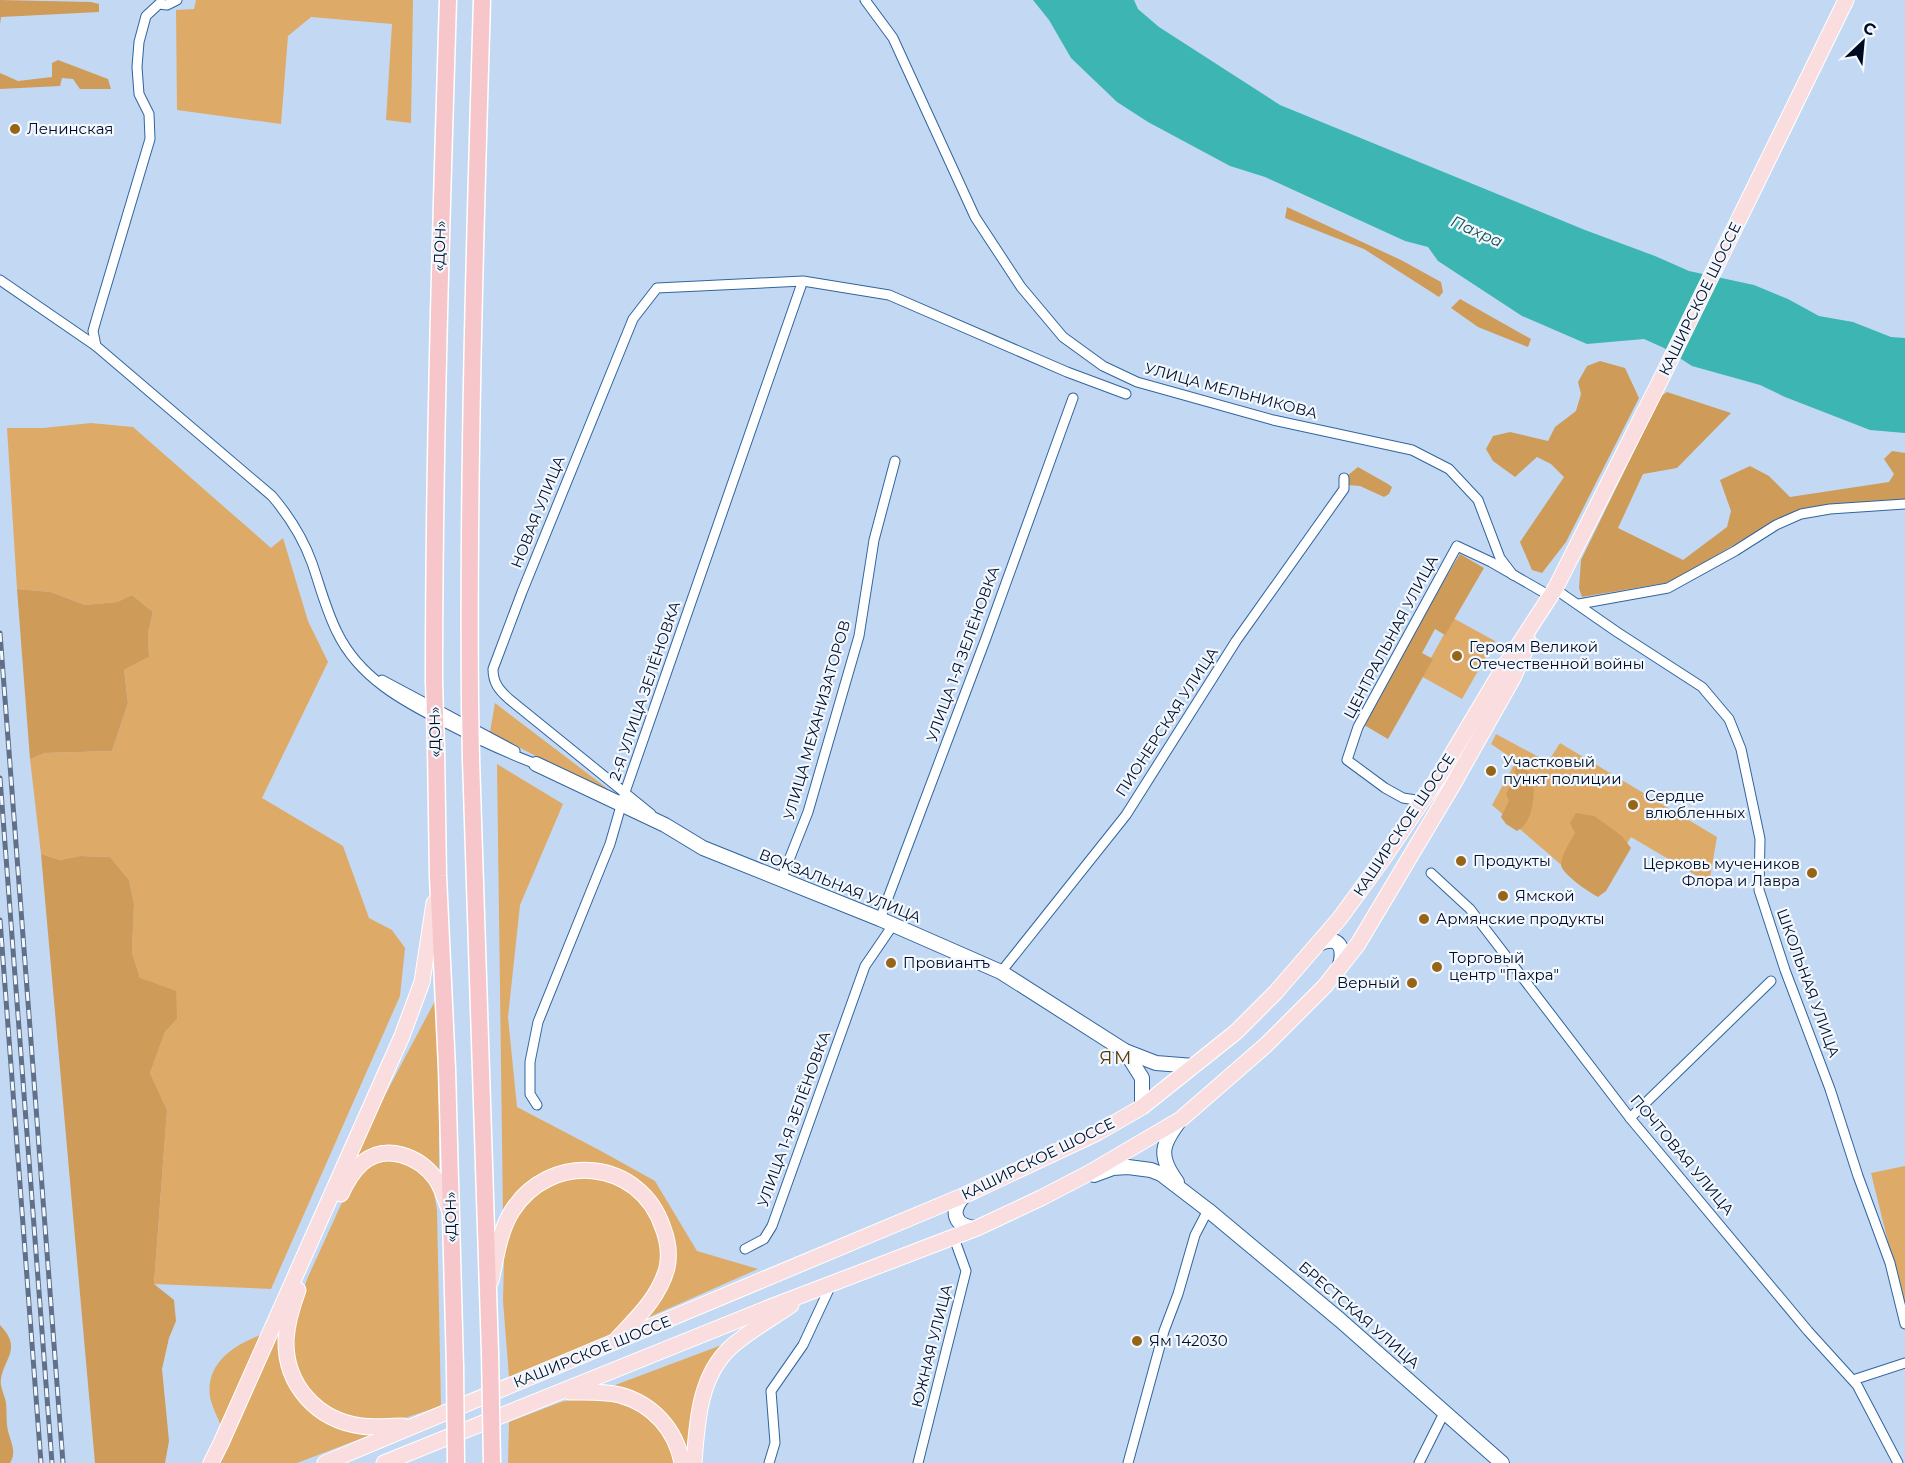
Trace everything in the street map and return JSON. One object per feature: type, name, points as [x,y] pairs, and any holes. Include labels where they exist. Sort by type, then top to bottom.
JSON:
[{"type":"highway","name":"«ДОН»","points":[[448,0],[440,246],[434,547],[434,681],[438,876],[447,1069],[456,1463]]},
{"type":"highway","points":[[482,0],[468,549],[474,880],[489,1290],[492,1463]]},
{"type":"main road","name":"КАШИРСКОЕ ШОССЕ","points":[[384,1463],[831,1283],[954,1238],[1070,1183],[1181,1119],[1266,1045],[1325,986],[1372,922],[1513,678],[1552,592],[1659,383],[1846,0]]},
{"type":"main road","name":"КАШИРСКОЕ ШОССЕ","points":[[325,1463],[965,1195],[1096,1133],[1142,1107],[1236,1032],[1276,992],[1340,918],[1390,849],[1448,762],[1499,675],[1552,592]]},
{"type":"main road","points":[[211,1463],[402,1036],[422,982],[438,876]]},
{"type":"main road","points":[[415,1425],[362,1426],[336,1419],[319,1410],[304,1394],[293,1375],[287,1353],[288,1328],[298,1288],[325,1228],[347,1181],[363,1162],[387,1153],[402,1154],[416,1160],[437,1180],[451,1214]]},
{"type":"main road","points":[[489,1290],[507,1221],[518,1203],[532,1188],[546,1179],[575,1170],[596,1171],[618,1177],[637,1190],[656,1210],[666,1234],[669,1255],[663,1281],[649,1306],[614,1343]]},
{"type":"main road","points":[[694,1463],[700,1407],[711,1374],[720,1359],[748,1334],[816,1289]]},
{"type":"main road","points":[[563,1392],[601,1392],[636,1401],[660,1419],[670,1430],[677,1442],[681,1463]]},
{"type":"street","points":[[96,346],[93,332],[95,324],[150,139],[149,114],[139,94],[137,67],[139,42],[146,16],[159,4],[167,5],[177,0]]},
{"type":"street","name":"УЛИЦА МЕЛЬНИКОВА","points":[[865,0],[893,38],[975,217],[1021,287],[1063,337],[1103,366],[1137,382],[1273,420],[1412,450],[1449,469],[1478,500],[1500,558],[1513,575]]},
{"type":"street","points":[[0,280],[96,346],[272,496],[284,510],[302,540],[338,634],[346,649],[385,689],[406,703],[494,747],[536,764]]},
{"type":"street","name":"НОВАЯ УЛИЦА","points":[[623,799],[497,688],[493,678],[493,669],[526,581],[637,313],[657,288],[802,284],[889,295],[1067,372],[1126,394]]},
{"type":"street","name":"2-Я УЛИЦА ЗЕЛЁНОВКА","points":[[537,1105],[530,1094],[530,1062],[538,1022],[610,844],[623,799],[802,284]]},
{"type":"street","name":"УЛИЦА 1-Я ЗЕЛЁНОВКА","points":[[880,919],[1073,398]]},
{"type":"street","name":"УЛИЦА МЕХАНИЗАТОРОВ","points":[[781,880],[808,812],[859,636],[874,540],[895,461]]},
{"type":"street","name":"ПИОНЕРСКАЯ УЛИЦА","points":[[1000,972],[1126,815],[1236,641],[1344,489],[1344,478]]},
{"type":"street","points":[[1579,604],[1668,588],[1736,551],[1776,525],[1801,514],[1830,509],[1905,504]]},
{"type":"street","name":"ЦЕНТРАЛЬНАЯ УЛИЦА","points":[[1422,801],[1403,798],[1385,788],[1347,759],[1358,727],[1457,546],[1552,592]]},
{"type":"street","name":"ШКОЛЬНАЯ УЛИЦА","points":[[1552,592],[1579,604],[1617,632],[1702,687],[1729,719],[1741,749],[1760,839],[1759,890],[1785,970],[1830,1089],[1858,1176],[1890,1263],[1905,1324]]},
{"type":"street","name":"ВОКЗАЛЬНАЯ УЛИЦА","points":[[536,764],[623,799],[703,848],[880,919],[1000,972],[1125,1051],[1156,1063],[1194,1066]]},
{"type":"street","name":"ПОЧТОВАЯ УЛИЦА","points":[[1431,873],[1470,909],[1630,1118],[1808,1331],[1857,1385],[1898,1463]]},
{"type":"street","name":"УЛИЦА 1-Я ЗЕЛЁНОВКА","points":[[745,1249],[764,1239],[772,1226],[865,966],[893,925]]},
{"type":"street","points":[[1317,945],[1328,941],[1341,946],[1343,955],[1340,968]]},
{"type":"street","points":[[1630,1118],[1771,981]]},
{"type":"street","name":"ВОКЗАЛЬНАЯ УЛИЦА","points":[[1125,1051],[1142,1078],[1142,1107]]},
{"type":"street","name":"БРЕСТСКАЯ УЛИЦА","points":[[1181,1119],[1164,1145],[1164,1156],[1169,1171],[1190,1196]]},
{"type":"street","name":"БРЕСТСКАЯ УЛИЦА","points":[[1070,1183],[1113,1168],[1140,1168],[1161,1174],[1208,1210],[1340,1320],[1502,1463]]},
{"type":"street","points":[[965,1195],[957,1205],[956,1217],[964,1226],[977,1228]]},
{"type":"street","points":[[1128,1463],[1164,1331],[1178,1294],[1195,1235],[1208,1210]]},
{"type":"street","name":"ЮЖНАЯ УЛИЦА","points":[[918,1463],[966,1271],[954,1238]]},
{"type":"street","points":[[769,1463],[775,1443],[771,1391],[803,1345],[831,1283]]},
{"type":"street","points":[[1853,1380],[1905,1363]]},
{"type":"street","points":[[1419,1463],[1445,1411]]},
{"type":"shaded area","points":[[0,0],[91,2],[99,4],[99,12],[1,17],[0,25]]},
{"type":"shaded area","points":[[196,0],[413,0],[411,123],[386,120],[392,24],[311,17],[288,36],[281,124],[177,110],[176,10],[194,9]]},
{"type":"shaded area","points":[[58,60],[108,79],[111,89],[80,89],[73,79],[62,78],[60,86],[0,89],[0,73],[18,81],[52,77],[52,63]]},
{"type":"shaded area","points":[[1287,207],[1401,260],[1441,282],[1443,292],[1439,297],[1364,249],[1285,218]]},
{"type":"shaded area","points":[[1460,299],[1531,339],[1528,347],[1478,327],[1451,308]]},
{"type":"shaded area","points":[[1600,361],[1625,368],[1639,398],[1566,542],[1542,573],[1532,570],[1520,542],[1564,477],[1551,464],[1537,457],[1515,477],[1493,461],[1486,449],[1493,436],[1510,432],[1548,441],[1555,427],[1576,411],[1581,394],[1578,382],[1587,366]]},
{"type":"shaded area","points":[[1667,392],[1731,413],[1677,468],[1643,474],[1618,528],[1683,560],[1727,527],[1731,511],[1720,480],[1750,466],[1769,476],[1790,497],[1889,482],[1894,474],[1884,459],[1892,451],[1905,453],[1905,499],[1804,508],[1778,519],[1671,582],[1582,597],[1579,588],[1581,560],[1661,396]]},
{"type":"shaded area","points":[[91,423],[133,427],[271,548],[283,538],[308,621],[328,662],[262,798],[343,846],[369,918],[392,930],[405,948],[400,996],[271,1289],[154,1284],[167,1110],[150,1073],[165,1032],[177,1019],[140,978],[132,953],[134,904],[129,880],[110,857],[80,856],[60,860],[41,854],[30,759],[45,753],[112,751],[128,703],[124,670],[149,657],[148,633],[153,612],[132,595],[117,602],[85,605],[51,592],[17,589],[7,428],[43,428]]},
{"type":"shaded area","points":[[1358,467],[1392,487],[1389,494],[1384,497],[1360,486],[1348,485],[1347,476]]},
{"type":"shaded area","points":[[1460,554],[1484,568],[1445,635],[1435,629],[1422,653],[1433,659],[1388,739],[1364,725]]},
{"type":"shaded area","points":[[17,589],[51,592],[85,605],[117,602],[132,595],[153,612],[148,633],[149,657],[124,670],[128,703],[112,751],[45,753],[30,759]]},
{"type":"shaded area","points":[[1453,618],[1495,641],[1462,699],[1421,676]]},
{"type":"shaded area","points":[[495,703],[608,789],[606,793],[490,732]]},
{"type":"shaded area","points":[[1496,734],[1548,762],[1560,743],[1717,837],[1709,883],[1631,837],[1595,894],[1492,805],[1516,761],[1491,744]]},
{"type":"shaded area","points":[[497,764],[563,804],[520,905],[508,1017],[517,1107],[655,1181],[697,1251],[758,1269],[647,1318],[667,1278],[656,1202],[576,1165],[503,1216]]},
{"type":"shaded area","points":[[1516,766],[1520,766],[1533,775],[1534,790],[1530,814],[1523,827],[1517,831],[1506,824],[1501,817],[1509,801],[1506,794],[1513,780]]},
{"type":"shaded area","points":[[1576,813],[1594,816],[1622,836],[1631,848],[1606,891],[1598,897],[1571,878],[1561,865],[1564,853],[1575,833],[1570,823]]},
{"type":"shaded area","points":[[41,854],[60,860],[80,856],[110,857],[129,880],[134,904],[132,953],[140,978],[176,991],[177,1019],[165,1032],[150,1073],[167,1110],[154,1284],[174,1300],[176,1321],[169,1338],[162,1369],[169,1441],[165,1463],[95,1463]]},
{"type":"shaded area","points":[[435,1001],[439,1076],[439,1172],[417,1154],[398,1146],[389,1145],[378,1148],[351,1159]]},
{"type":"shaded area","points":[[381,1158],[403,1158],[432,1181],[437,1210],[441,1406],[399,1420],[364,1421],[327,1410],[301,1383],[291,1346],[298,1304],[350,1185],[357,1175]]},
{"type":"shaded area","points":[[1905,1166],[1905,1311],[1871,1173]]},
{"type":"shaded area","points":[[602,1176],[639,1196],[663,1238],[659,1278],[629,1321],[609,1335],[509,1377],[503,1301],[505,1241],[521,1207],[551,1181]]},
{"type":"shaded area","points":[[283,1318],[295,1393],[381,1431],[297,1463],[215,1463]]},
{"type":"shaded area","points":[[0,1325],[11,1342],[10,1355],[1,1385],[13,1451],[10,1463],[0,1463]]},
{"type":"shaded area","points":[[263,1334],[222,1428],[210,1397],[212,1374],[224,1356],[243,1343]]},
{"type":"shaded area","points":[[735,1340],[717,1356],[688,1463],[683,1445],[610,1387]]},
{"type":"shaded area","points":[[590,1396],[631,1404],[665,1430],[677,1463],[508,1463],[509,1422],[561,1402]]},
{"type":"water","name":"Пахра","points":[[1033,0],[1134,0],[1138,9],[1159,27],[1280,105],[1689,271],[1754,285],[1788,299],[1819,316],[1853,322],[1891,337],[1905,338],[1905,433],[1870,430],[1760,385],[1692,366],[1664,348],[1644,339],[1587,344],[1522,316],[1438,261],[1428,247],[1405,241],[1265,177],[1230,166],[1148,122],[1117,102],[1071,58],[1049,20]]},
{"type":"railway","points":[[0,633],[63,1463]]},
{"type":"railway","points":[[0,778],[52,1463]]},
{"type":"railway","points":[[0,920],[41,1463]]},
{"type":"place","name":"Ленинская","points":[[15,129]]},
{"type":"place","name":"Героям Великой Отечественной войны","points":[[1457,656]]},
{"type":"place","name":"Участковый пункт полиции","points":[[1491,771]]},
{"type":"place","name":"Сердце влюбленных","points":[[1633,805]]},
{"type":"place","name":"Продукты","points":[[1461,861]]},
{"type":"place","name":"Церковь мучеников Флора и Лавра","points":[[1812,873]]},
{"type":"place","name":"Ямской","points":[[1503,896]]},
{"type":"place","name":"Армянские продукты","points":[[1424,919]]},
{"type":"place","name":"Провиантъ","points":[[891,963]]},
{"type":"place","name":"Торговый центр \"Пахра\"","points":[[1437,967]]},
{"type":"place","name":"Верный","points":[[1412,983]]},
{"type":"place","name":"Ям 142030","points":[[1137,1341]]},
{"type":"district","name":"ЯМ","points":[[1116,1058]]}]
